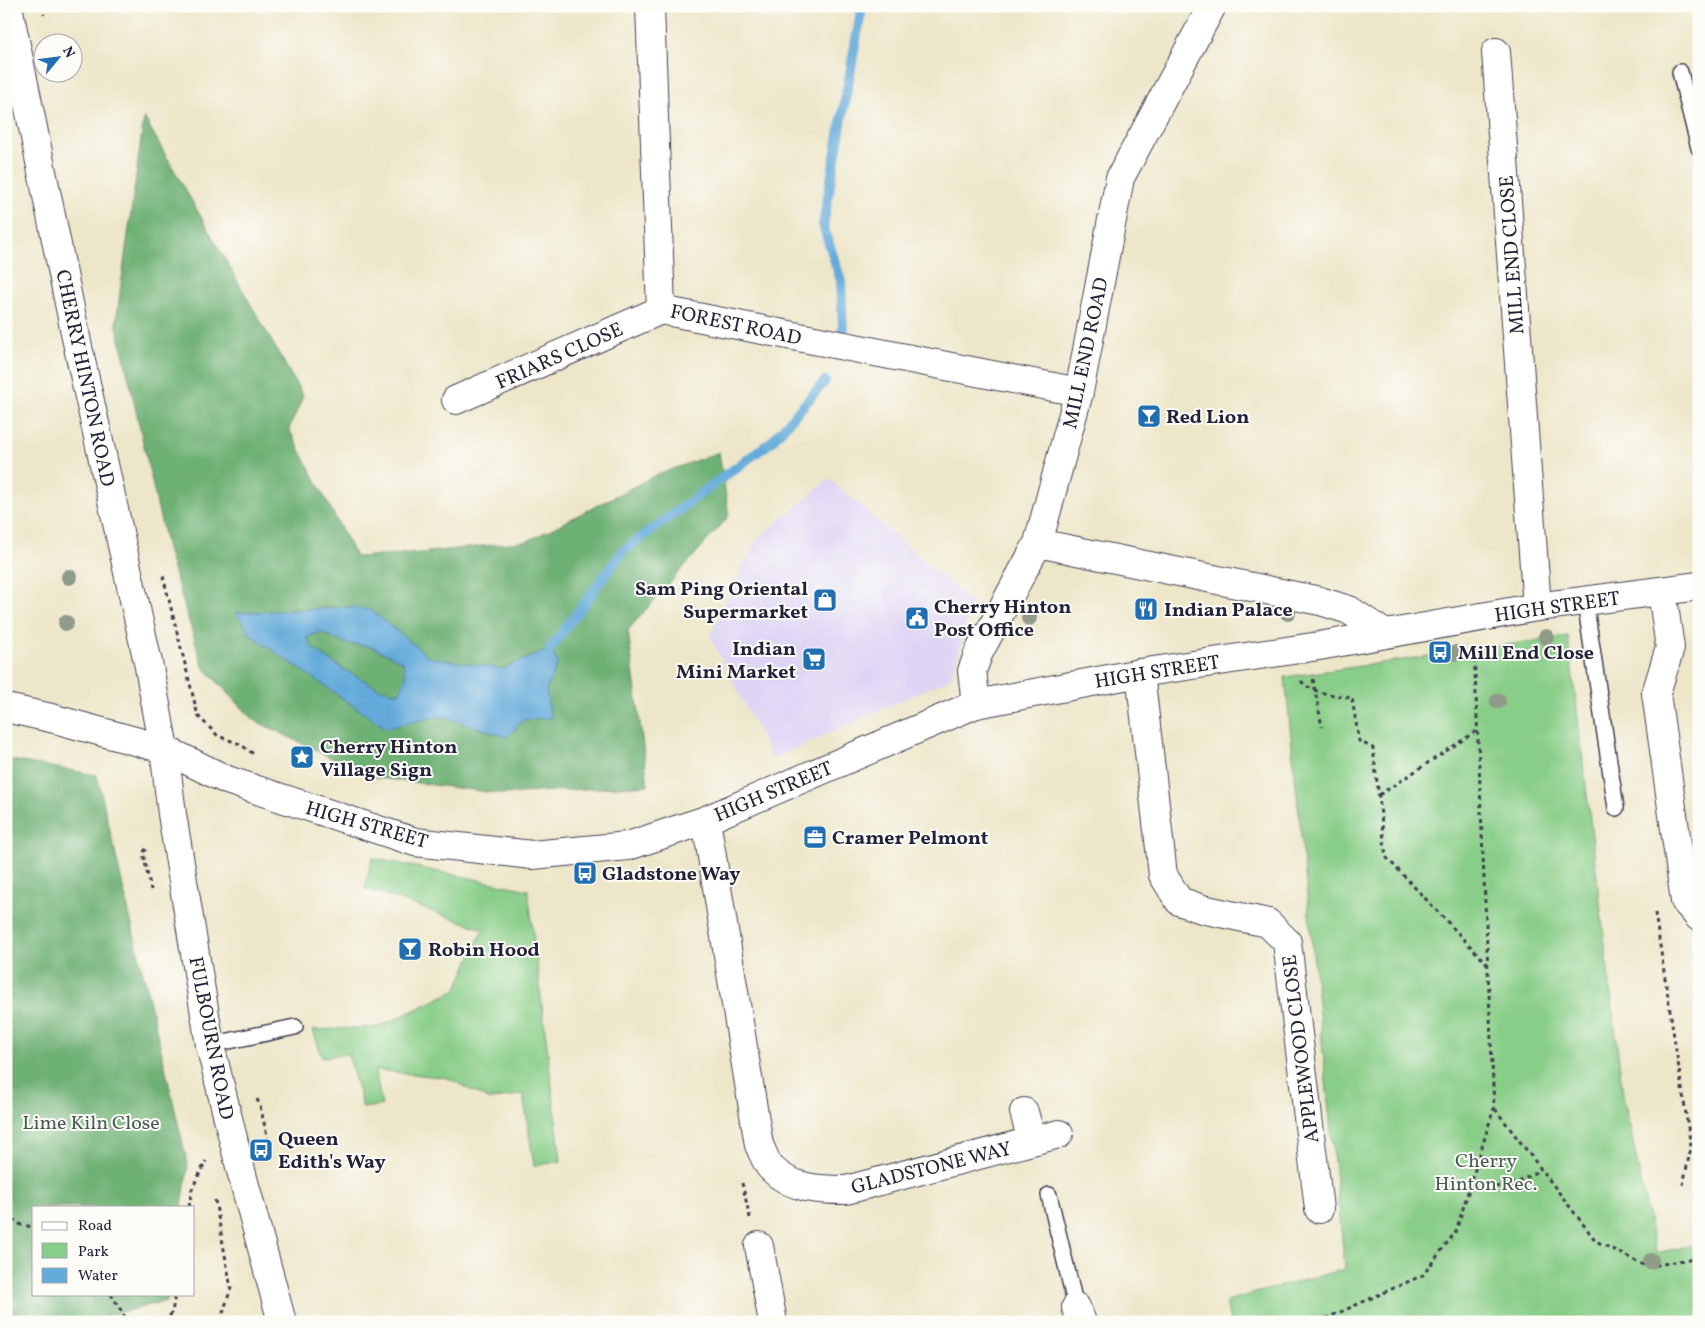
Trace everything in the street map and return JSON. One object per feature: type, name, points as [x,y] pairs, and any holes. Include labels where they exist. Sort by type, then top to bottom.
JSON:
[{"type":"street","name":"CHERRY HINTON ROAD","points":[[8,6],[78,347],[149,667],[164,749]]},
{"type":"street","name":"FOREST ROAD","points":[[650,6],[662,310],[1079,392]]},
{"type":"street","name":"MILL END ROAD","points":[[976,704],[972,671],[979,652],[1038,543],[1079,392],[1120,178],[1212,6]]},
{"type":"street","name":"MILL END CLOSE","points":[[1496,52],[1537,607]]},
{"type":"street","name":"FRIARS CLOSE","points":[[456,400],[662,310]]},
{"type":"street","points":[[1038,543],[1320,601],[1349,610],[1385,634]]},
{"type":"street","name":"HIGH STREET","points":[[164,749],[227,780],[415,842],[532,855],[628,846],[706,820],[976,704],[1140,673],[1385,634],[1537,607],[1699,586]]},
{"type":"street","points":[[1662,591],[1670,648],[1656,693],[1685,901],[1699,918]]},
{"type":"street","name":"APPLEWOOD CLOSE","points":[[1140,673],[1163,875],[1179,901],[1202,909],[1268,923],[1287,942],[1319,1209]]},
{"type":"street","points":[[6,708],[52,718],[164,749]]},
{"type":"street","name":"FULBOURN ROAD","points":[[164,749],[172,814],[210,1045],[240,1168],[282,1322]]},
{"type":"street","name":"GLADSTONE WAY","points":[[706,820],[759,1145],[771,1169],[796,1185],[821,1190],[846,1190],[1059,1134]]},
{"type":"street","name":"GLADSTONE WAY","points":[[1024,1112],[1032,1141]]},
{"type":"street","points":[[759,1246],[773,1322]]},
{"type":"lane","points":[[1680,72],[1699,148]]},
{"type":"lane","points":[[1585,601],[1616,808]]},
{"type":"lane","points":[[210,1045],[295,1027]]},
{"type":"lane","points":[[1049,1195],[1079,1314]]},
{"type":"path","points":[[1318,1322],[1423,1274],[1456,1231],[1494,1108],[1473,618]]},
{"type":"path","points":[[176,630],[198,716],[218,736],[240,744]]},
{"type":"path","points":[[1299,678],[1315,690],[1352,698],[1359,741],[1373,748],[1386,856],[1489,966]]},
{"type":"path","points":[[1315,690],[1322,727]]},
{"type":"path","points":[[1379,796],[1478,730]]},
{"type":"path","points":[[1655,910],[1691,1147],[1683,1185]]},
{"type":"path","points":[[1494,1108],[1596,1241],[1648,1267],[1699,1257]]},
{"type":"path","points":[[759,1145],[737,1166],[759,1246]]},
{"type":"path","points":[[189,1206],[192,1189],[207,1158]]},
{"type":"path","points":[[1472,1181],[1495,1187],[1519,1182],[1541,1169]]},
{"type":"path","points":[[6,1214],[21,1225],[32,1227]]},
{"type":"path","points":[[219,1227],[231,1288],[220,1322]]},
{"type":"path","points":[[112,1296],[128,1322]]},
{"type":"path","points":[[164,1322],[172,1313],[175,1296]]},
{"type":"shaded area","points":[[829,479],[973,603],[951,678],[772,759],[710,636],[755,541]]},
{"type":"green space","points":[[144,117],[303,396],[289,429],[356,557],[420,553],[528,541],[654,476],[719,452],[729,516],[628,630],[648,785],[504,794],[371,777],[254,720],[203,667],[168,553],[116,322]]},
{"type":"green space","name":"Cherry Hinton Rec.","points":[[1568,636],[1623,1095],[1656,1253],[1699,1244],[1699,1322],[1230,1322],[1226,1301],[1345,1269],[1285,677]]},
{"type":"green space","name":"Lime Kiln Close","points":[[6,759],[97,775],[188,1166],[182,1206],[32,1206],[32,1296],[168,1296],[167,1301],[81,1322],[6,1322]]},
{"type":"green space","points":[[372,858],[528,890],[561,1161],[534,1166],[523,1094],[490,1100],[448,1078],[375,1070],[382,1105],[363,1108],[348,1054],[322,1057],[313,1030],[379,1027],[456,990],[483,929],[365,888]]},
{"type":"water","points":[[350,607],[371,610],[429,657],[502,669],[550,649],[558,663],[546,690],[551,718],[523,720],[507,737],[442,716],[386,728],[252,636],[236,613]],"holes":[[[321,632],[344,643],[372,647],[403,662],[406,678],[399,693],[378,688],[343,669],[312,648],[307,637]]]},
{"type":"waterway","points":[[843,330],[841,281],[823,225],[862,6]]},
{"type":"waterway","points":[[550,649],[623,551],[771,442],[825,381]]},
{"type":"place","name":"Red Lion","points":[[1149,416]]},
{"type":"place","name":"Sam Ping Oriental Supermarket","points":[[825,600]]},
{"type":"place","name":"Indian Palace","points":[[1146,609]]},
{"type":"place","name":"Cherry Hinton Post Office","points":[[917,618]]},
{"type":"place","name":"Mill End Close","points":[[1440,652]]},
{"type":"place","name":"Indian Mini Market","points":[[814,659]]},
{"type":"place","name":"Cherry Hinton Village Sign","points":[[302,757]]},
{"type":"place","name":"Cramer Pelmont","points":[[815,837]]},
{"type":"place","name":"Gladstone Way","points":[[585,873]]},
{"type":"place","name":"Robin Hood","points":[[410,949]]},
{"type":"place","name":"Queen Edith's Way","points":[[261,1150]]}]
